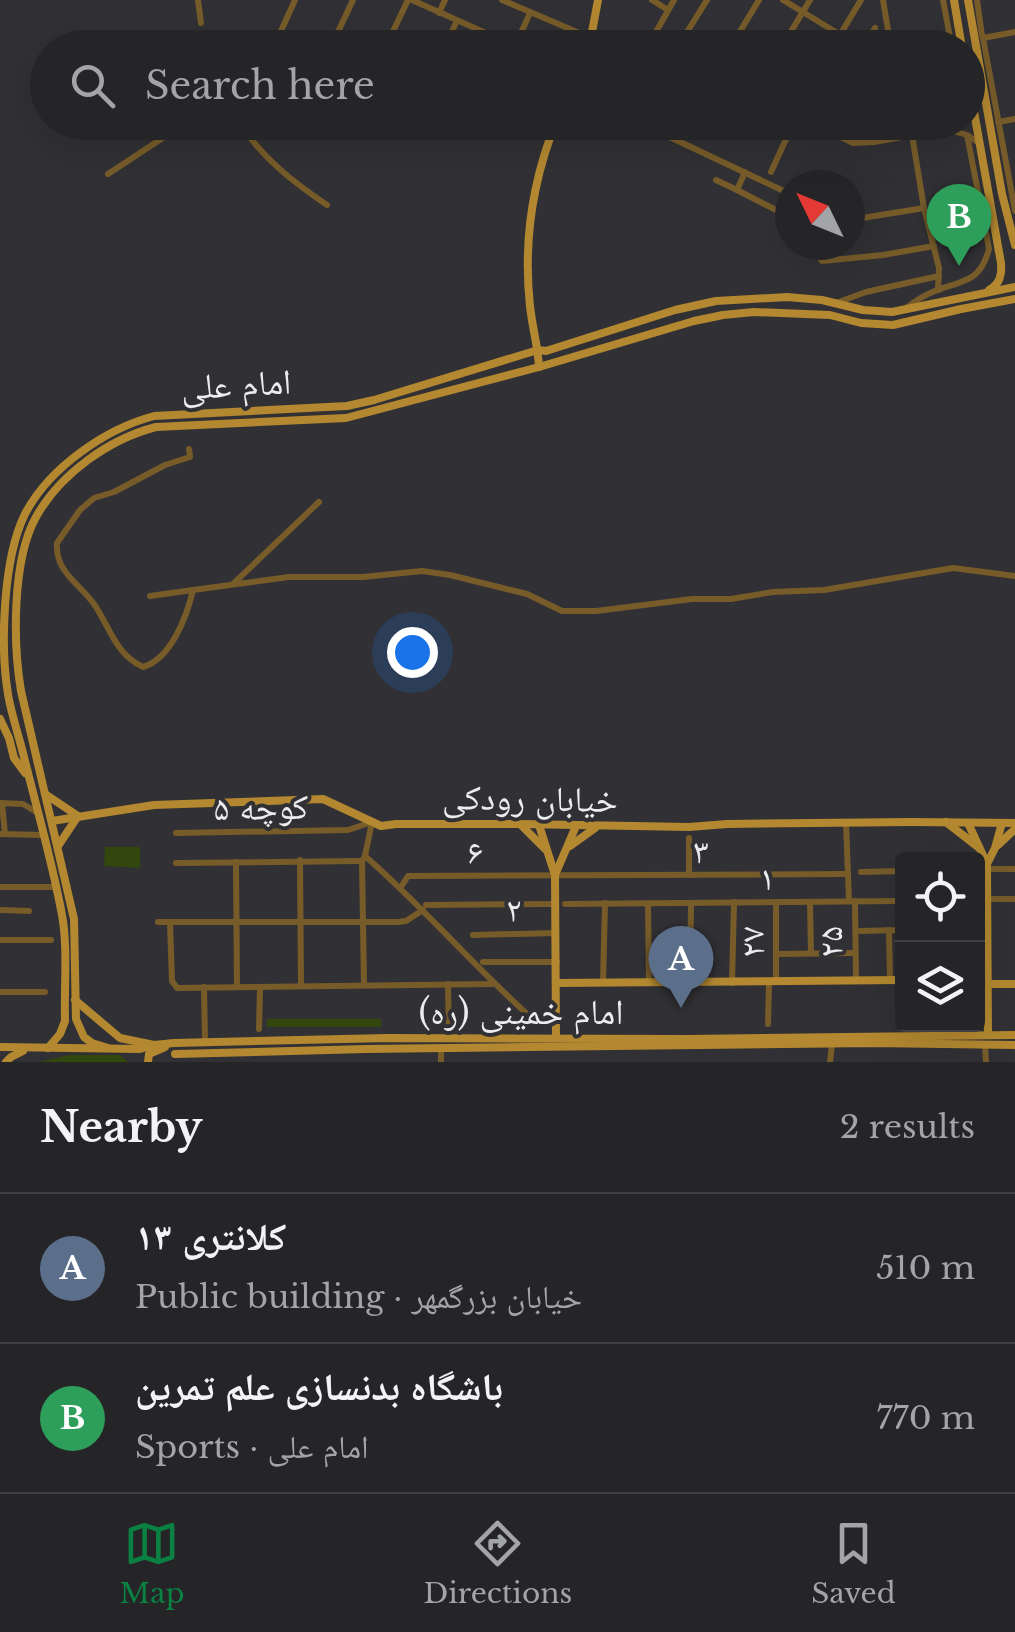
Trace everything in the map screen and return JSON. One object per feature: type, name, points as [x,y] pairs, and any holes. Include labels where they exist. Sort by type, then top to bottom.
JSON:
[{"type":"main road","points":[[593,30],[598,0]]},
{"type":"main road","points":[[954,0],[959,30]]},
{"type":"main road","points":[[968,0],[974,30]]},
{"type":"main road","points":[[972,19],[978,30]]},
{"type":"main road","points":[[985,98],[1015,243]]},
{"type":"main road","points":[[993,147],[1000,134]]},
{"type":"main road","points":[[539,367],[530,310],[528,236],[534,192],[549,140]]},
{"type":"main road","points":[[978,140],[1002,272],[996,287],[988,291]]},
{"type":"main road","points":[[989,195],[1002,194]]},
{"type":"main road","name":"امام علی","points":[[65,1021],[63,920],[8,695],[4,628],[17,532],[26,512],[62,469],[87,448],[115,430],[154,416],[347,406],[374,400],[674,310],[716,301],[787,297],[892,312],[1015,287]]},
{"type":"main road","name":"امام علی","points":[[76,1019],[74,919],[20,691],[15,629],[28,536],[36,518],[93,456],[138,432],[176,426],[348,417],[723,314],[830,315],[893,325],[1015,300]]},
{"type":"main road","points":[[892,312],[893,325]]},
{"type":"main road","points":[[347,406],[348,417]]},
{"type":"main road","points":[[0,600],[7,591]]},
{"type":"main road","points":[[0,719],[14,758],[29,777]]},
{"type":"main road","points":[[46,794],[78,816],[58,846]]},
{"type":"main road","name":"خیابان رودکی","points":[[52,821],[154,804],[323,799],[381,826],[689,827],[946,822],[1015,826]]},
{"type":"main road","points":[[946,822],[979,848]]},
{"type":"main road","points":[[968,823],[980,852]]},
{"type":"main road","points":[[995,848],[1002,823]]},
{"type":"main road","points":[[520,824],[545,850]]},
{"type":"main road","points":[[540,825],[560,904],[556,933],[556,1038]]},
{"type":"main road","points":[[555,875],[576,826]]},
{"type":"main road","points":[[566,850],[599,826]]},
{"type":"main road","points":[[985,865],[1015,826]]},
{"type":"main road","points":[[557,984],[895,980]]},
{"type":"main road","points":[[985,981],[1015,984]]},
{"type":"main road","points":[[985,994],[988,1035]]},
{"type":"main road","points":[[75,1000],[120,1038],[154,1045]]},
{"type":"main road","points":[[48,1048],[65,1021],[71,1025],[76,1019],[84,1036],[108,1048]]},
{"type":"main road","name":"امام خمینی (ره)","points":[[0,1047],[140,1049],[154,1045],[224,1053],[258,1047],[449,1038],[872,1039],[1015,1035]]},
{"type":"main road","name":"امام خمینی (ره)","points":[[258,1047],[302,1051],[832,1045],[872,1039],[1015,1045]]},
{"type":"main road","name":"امام خمینی (ره)","points":[[175,1048],[205,1042],[224,1053]]},
{"type":"main road","points":[[258,1047],[262,1057],[258,1062]]},
{"type":"main road","points":[[148,1062],[149,1054],[175,1048]]},
{"type":"main road","points":[[166,1062],[175,1048]]},
{"type":"main road","points":[[6,1062],[28,1049]]},
{"type":"main road","points":[[125,1049],[133,1062]]},
{"type":"main road","points":[[284,1061],[302,1051]]},
{"type":"street","points":[[198,0],[201,23]]},
{"type":"street","points":[[280,30],[295,0]]},
{"type":"street","points":[[339,30],[352,0]]},
{"type":"street","points":[[394,30],[410,0],[474,30]]},
{"type":"street","points":[[439,13],[445,0]]},
{"type":"street","points":[[502,0],[563,30]]},
{"type":"street","points":[[652,0],[668,10]]},
{"type":"street","points":[[657,30],[674,0]]},
{"type":"street","points":[[689,30],[707,0]]},
{"type":"street","points":[[741,30],[759,0]]},
{"type":"street","points":[[783,0],[832,30]]},
{"type":"street","points":[[792,30],[810,0]]},
{"type":"street","points":[[841,30],[860,0]]},
{"type":"street","points":[[883,0],[888,30]]},
{"type":"street","points":[[943,0],[949,30]]},
{"type":"street","points":[[976,0],[981,30]]},
{"type":"street","points":[[522,30],[530,13]]},
{"type":"street","points":[[453,30],[457,21]]},
{"type":"street","points":[[985,37],[1015,32]]},
{"type":"street","points":[[985,53],[1015,211]]},
{"type":"street","points":[[998,122],[1015,119]]},
{"type":"street","points":[[108,174],[160,140]]},
{"type":"street","points":[[250,140],[288,179],[327,206]]},
{"type":"street","points":[[677,140],[775,187]]},
{"type":"street","points":[[772,172],[786,140]]},
{"type":"street","points":[[847,140],[886,140]]},
{"type":"street","points":[[910,140],[934,246],[938,290]]},
{"type":"street","points":[[904,309],[938,290],[965,283],[982,269],[989,249],[967,140]]},
{"type":"street","points":[[974,140],[979,143]]},
{"type":"street","points":[[737,190],[745,172]]},
{"type":"street","points":[[716,180],[775,209]]},
{"type":"street","points":[[865,218],[924,208]]},
{"type":"street","points":[[865,256],[934,246]]},
{"type":"street","points":[[836,303],[866,292],[939,276]]},
{"type":"street","points":[[189,449],[186,459],[165,464],[86,504],[57,544],[57,551],[63,568],[94,604],[118,647],[143,666],[159,659],[172,641],[193,590]]},
{"type":"street","points":[[232,584],[319,502]]},
{"type":"street","points":[[150,596],[289,577],[364,577],[422,571],[527,594],[562,612],[579,612],[824,590],[953,568],[1015,576]]},
{"type":"street","points":[[38,813],[24,804],[1,803],[2,834],[44,835]]},
{"type":"street","points":[[364,985],[363,862],[372,822]]},
{"type":"street","name":"کوچه ۵","points":[[176,833],[348,830],[372,822]]},
{"type":"street","name":"۲۵","points":[[846,823],[856,982]]},
{"type":"street","points":[[689,838],[689,875]]},
{"type":"street","points":[[300,860],[301,986]]},
{"type":"street","points":[[236,862],[237,987]]},
{"type":"street","points":[[176,863],[363,862],[425,907],[494,984],[527,1014]]},
{"type":"street","points":[[985,867],[1015,869]]},
{"type":"street","points":[[861,872],[895,871]]},
{"type":"street","name":"۳","points":[[555,875],[848,874]]},
{"type":"street","name":"۶","points":[[400,886],[408,876],[555,875]]},
{"type":"street","points":[[0,887],[56,886]]},
{"type":"street","points":[[985,899],[1015,899]]},
{"type":"street","name":"۱","points":[[158,922],[398,922],[425,907],[895,900]]},
{"type":"street","points":[[690,983],[691,902]]},
{"type":"street","points":[[732,983],[734,902]]},
{"type":"street","name":"۲۷","points":[[768,1024],[776,902]]},
{"type":"street","points":[[810,902],[810,953]]},
{"type":"street","points":[[603,983],[606,903]]},
{"type":"street","points":[[648,903],[649,983]]},
{"type":"street","points":[[0,910],[28,911]]},
{"type":"street","points":[[170,922],[172,981],[177,988],[494,984]]},
{"type":"street","points":[[860,930],[895,930]]},
{"type":"street","points":[[888,930],[890,980]]},
{"type":"street","name":"۲","points":[[473,936],[556,933]]},
{"type":"street","points":[[0,940],[50,940]]},
{"type":"street","points":[[780,954],[855,953]]},
{"type":"street","points":[[483,962],[556,962]]},
{"type":"street","points":[[448,984],[449,1038]]},
{"type":"street","points":[[204,987],[205,1042]]},
{"type":"street","points":[[259,1029],[260,987]]},
{"type":"street","points":[[0,992],[45,992]]},
{"type":"street","points":[[830,1062],[832,1045]]},
{"type":"street","points":[[985,1045],[986,1062]]},
{"type":"street","points":[[441,1049],[441,1062]]},
{"type":"green space","points":[[105,847],[140,847],[140,868],[104,866]]},
{"type":"green space","points":[[267,1019],[381,1019],[381,1027],[267,1027]]},
{"type":"green space","points":[[69,1055],[120,1055],[128,1062],[39,1062]]},
{"type":"place","name":"باشگاه بدنسازی علم تمرین","points":[[959,266]]},
{"type":"place","name":"کلانتری ۱۳","points":[[681,1008]]}]
